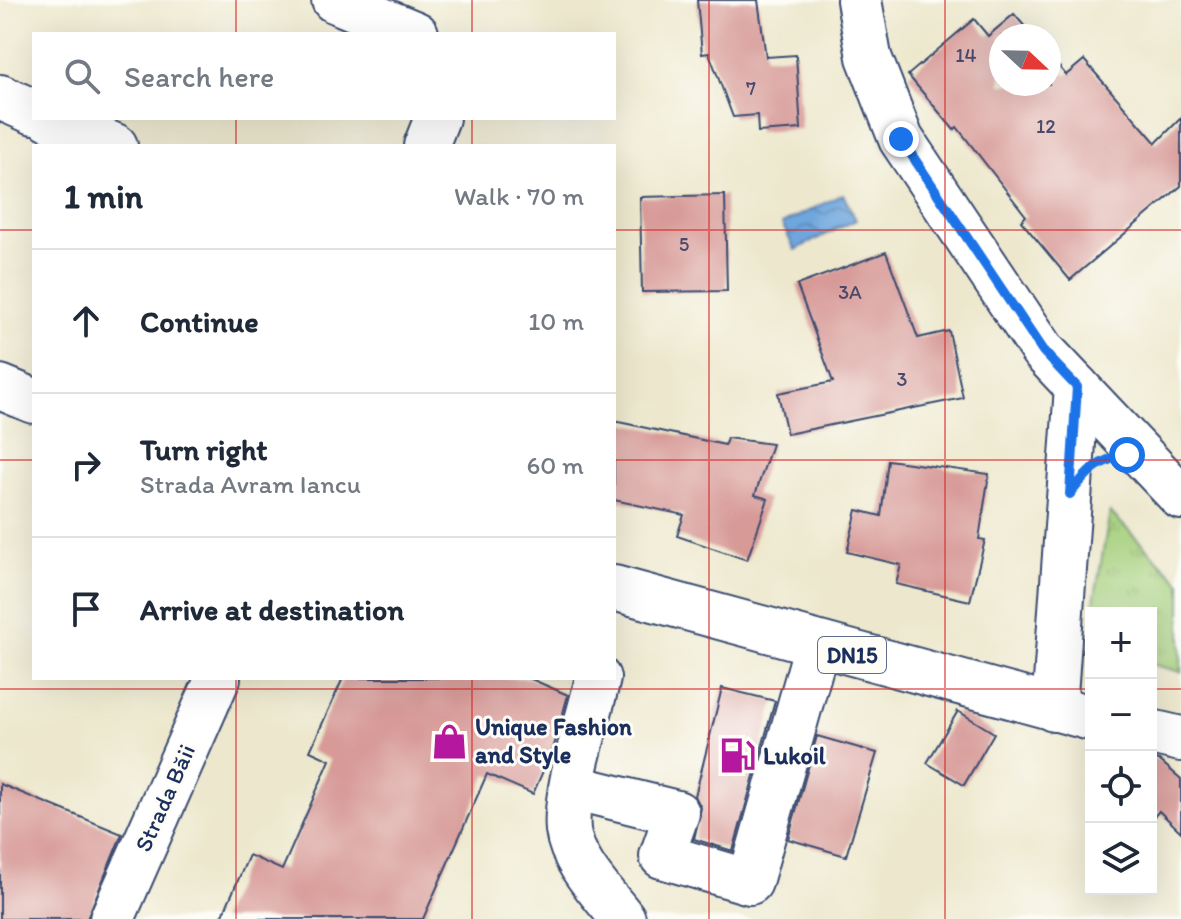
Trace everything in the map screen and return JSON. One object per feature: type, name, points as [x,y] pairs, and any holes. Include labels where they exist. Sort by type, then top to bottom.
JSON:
[{"type":"street","points":[[334,0],[411,32]]},
{"type":"street","points":[[859,0],[869,57],[901,139],[1043,351],[1181,497]]},
{"type":"street","points":[[0,97],[32,111]]},
{"type":"street","points":[[54,120],[110,144]]},
{"type":"street","points":[[427,144],[436,120]]},
{"type":"street","points":[[0,387],[32,400]]},
{"type":"street","points":[[1073,714],[1070,494],[1077,387]]},
{"type":"street","points":[[1070,494],[1088,470],[1106,458],[1127,455],[1148,462]]},
{"type":"street","name":"DN15","points":[[616,596],[817,645],[1073,714]]},
{"type":"street","points":[[572,787],[677,813],[662,856],[750,882],[817,645]]},
{"type":"street","name":"Strada Băii","points":[[112,919],[217,680]]},
{"type":"street","points":[[598,680],[572,787],[568,830],[580,863],[623,919]]},
{"type":"street","points":[[1157,733],[1181,739]]},
{"type":"green space","points":[[1110,512],[1181,583],[1181,672],[1157,666],[1157,607],[1093,607]]},
{"type":"water","points":[[843,194],[856,220],[795,250],[782,224]]},
{"type":"building","points":[[697,0],[758,0],[766,57],[796,55],[801,129],[758,132],[757,115],[733,117],[709,53],[702,54]]},
{"type":"building","points":[[1014,14],[1023,24],[1002,24]]},
{"type":"building","points":[[974,19],[988,36],[989,96],[1061,96],[1061,69],[1066,75],[1084,60],[1156,143],[1181,118],[1181,186],[1070,280],[1021,221],[1026,216],[957,127],[954,130],[908,75]]},
{"type":"building","points":[[725,195],[727,291],[642,292],[640,197]]},
{"type":"building","points":[[886,252],[918,338],[949,331],[963,398],[787,434],[778,393],[833,382],[797,285]]},
{"type":"building","points":[[616,421],[725,445],[727,438],[772,444],[755,495],[768,499],[747,560],[677,536],[684,515],[616,500]]},
{"type":"building","points":[[888,460],[989,474],[979,539],[985,540],[970,601],[896,584],[901,565],[847,552],[857,510],[881,516]]},
{"type":"building","points":[[342,680],[534,680],[568,695],[554,746],[533,794],[487,774],[423,919],[221,919],[249,855],[282,870],[330,760],[310,751]]},
{"type":"building","points":[[722,688],[775,701],[733,851],[694,839],[701,808],[695,796]]},
{"type":"building","points":[[958,711],[994,733],[964,785],[927,763]]},
{"type":"building","points":[[817,736],[877,753],[846,856],[788,839]]},
{"type":"building","points":[[1157,760],[1181,779],[1181,832],[1159,811],[1157,813]]},
{"type":"building","points":[[0,784],[122,834],[87,919],[0,919]]},
{"type":"place","name":"Unique Fashion and Style","points":[[449,741]]},
{"type":"place","name":"Lukoil","points":[[737,756]]},
{"type":"route","points":[[901,139],[1043,351],[1077,387],[1070,494],[1088,470],[1106,458],[1127,455]]}]
